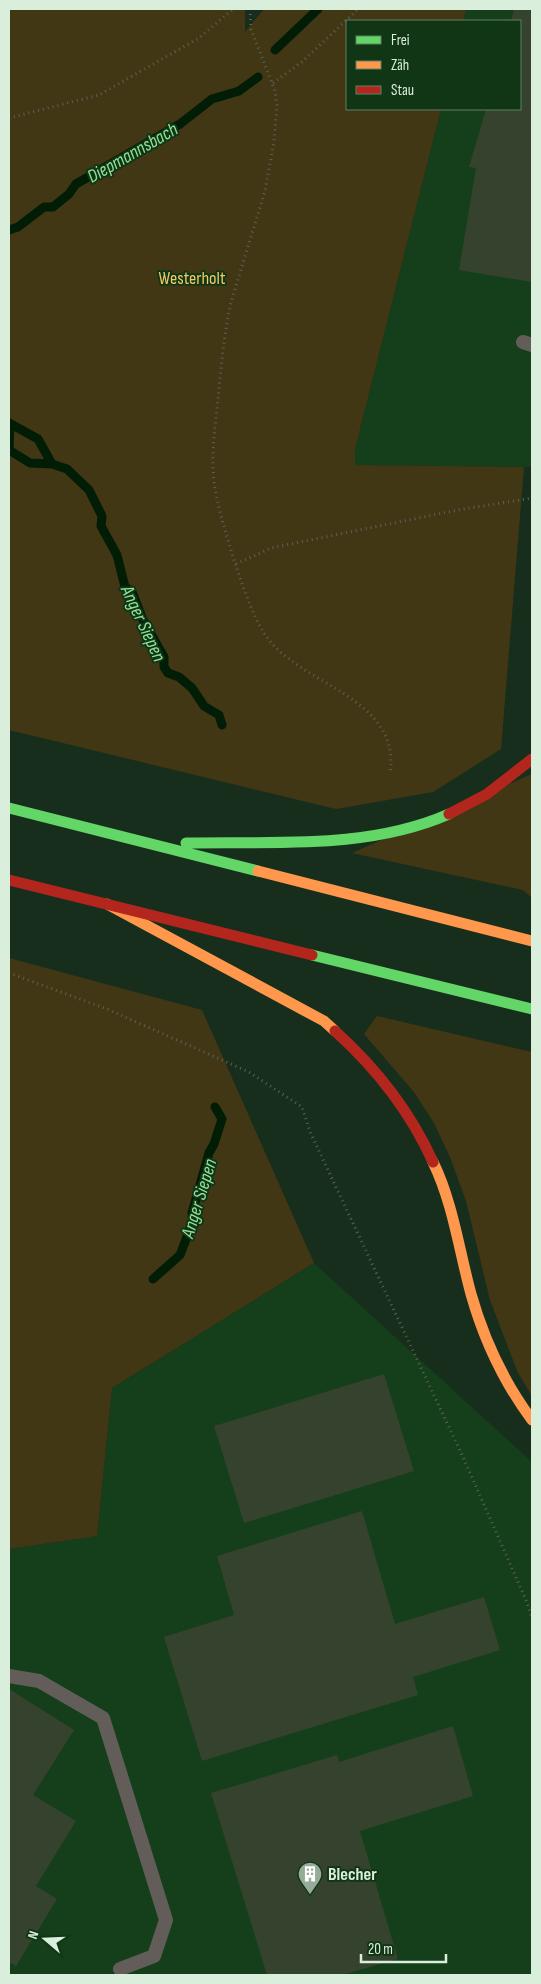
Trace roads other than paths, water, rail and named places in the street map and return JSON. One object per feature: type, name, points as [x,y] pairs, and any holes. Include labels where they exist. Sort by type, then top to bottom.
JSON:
[{"type":"highway","points":[[152,844],[349,839],[390,833],[434,820],[472,803],[511,777],[532,759]]},
{"type":"highway","points":[[9,808],[532,942]]},
{"type":"highway","points":[[9,880],[532,1009]]},
{"type":"highway","points":[[107,904],[324,1021],[353,1046],[378,1072],[402,1103],[420,1133],[436,1168],[486,1338],[497,1365],[517,1400],[532,1420]]},
{"type":"lane","points":[[9,1676],[39,1681],[103,1718],[166,1920],[154,1956],[120,1969]]},
{"type":"waterway","name":"Diepmannsbach","points":[[275,50],[318,9]]},
{"type":"waterway","name":"Diepmannsbach","points":[[9,230],[18,227],[44,207],[53,207],[69,194],[76,184],[180,124],[212,99],[239,91],[258,77]]},
{"type":"waterway","name":"Anger Siepen","points":[[9,423],[38,439],[52,464],[67,469],[89,490],[102,516],[101,526],[117,555],[125,587],[132,592],[143,620],[164,657],[164,667],[168,673],[179,677],[192,688],[204,706],[219,715],[222,725]]},
{"type":"waterway","name":"Anger Siepen","points":[[10,423],[9,450],[30,463],[52,464]]},
{"type":"waterway","name":"Anger Siepen","points":[[153,1279],[180,1255],[193,1221],[192,1213],[209,1153],[222,1119],[215,1107]]},
{"type":"place","name":"Blecher","points":[[310,1895]]},
{"type":"park label","name":"Westerholt","points":[[192,278]]}]
